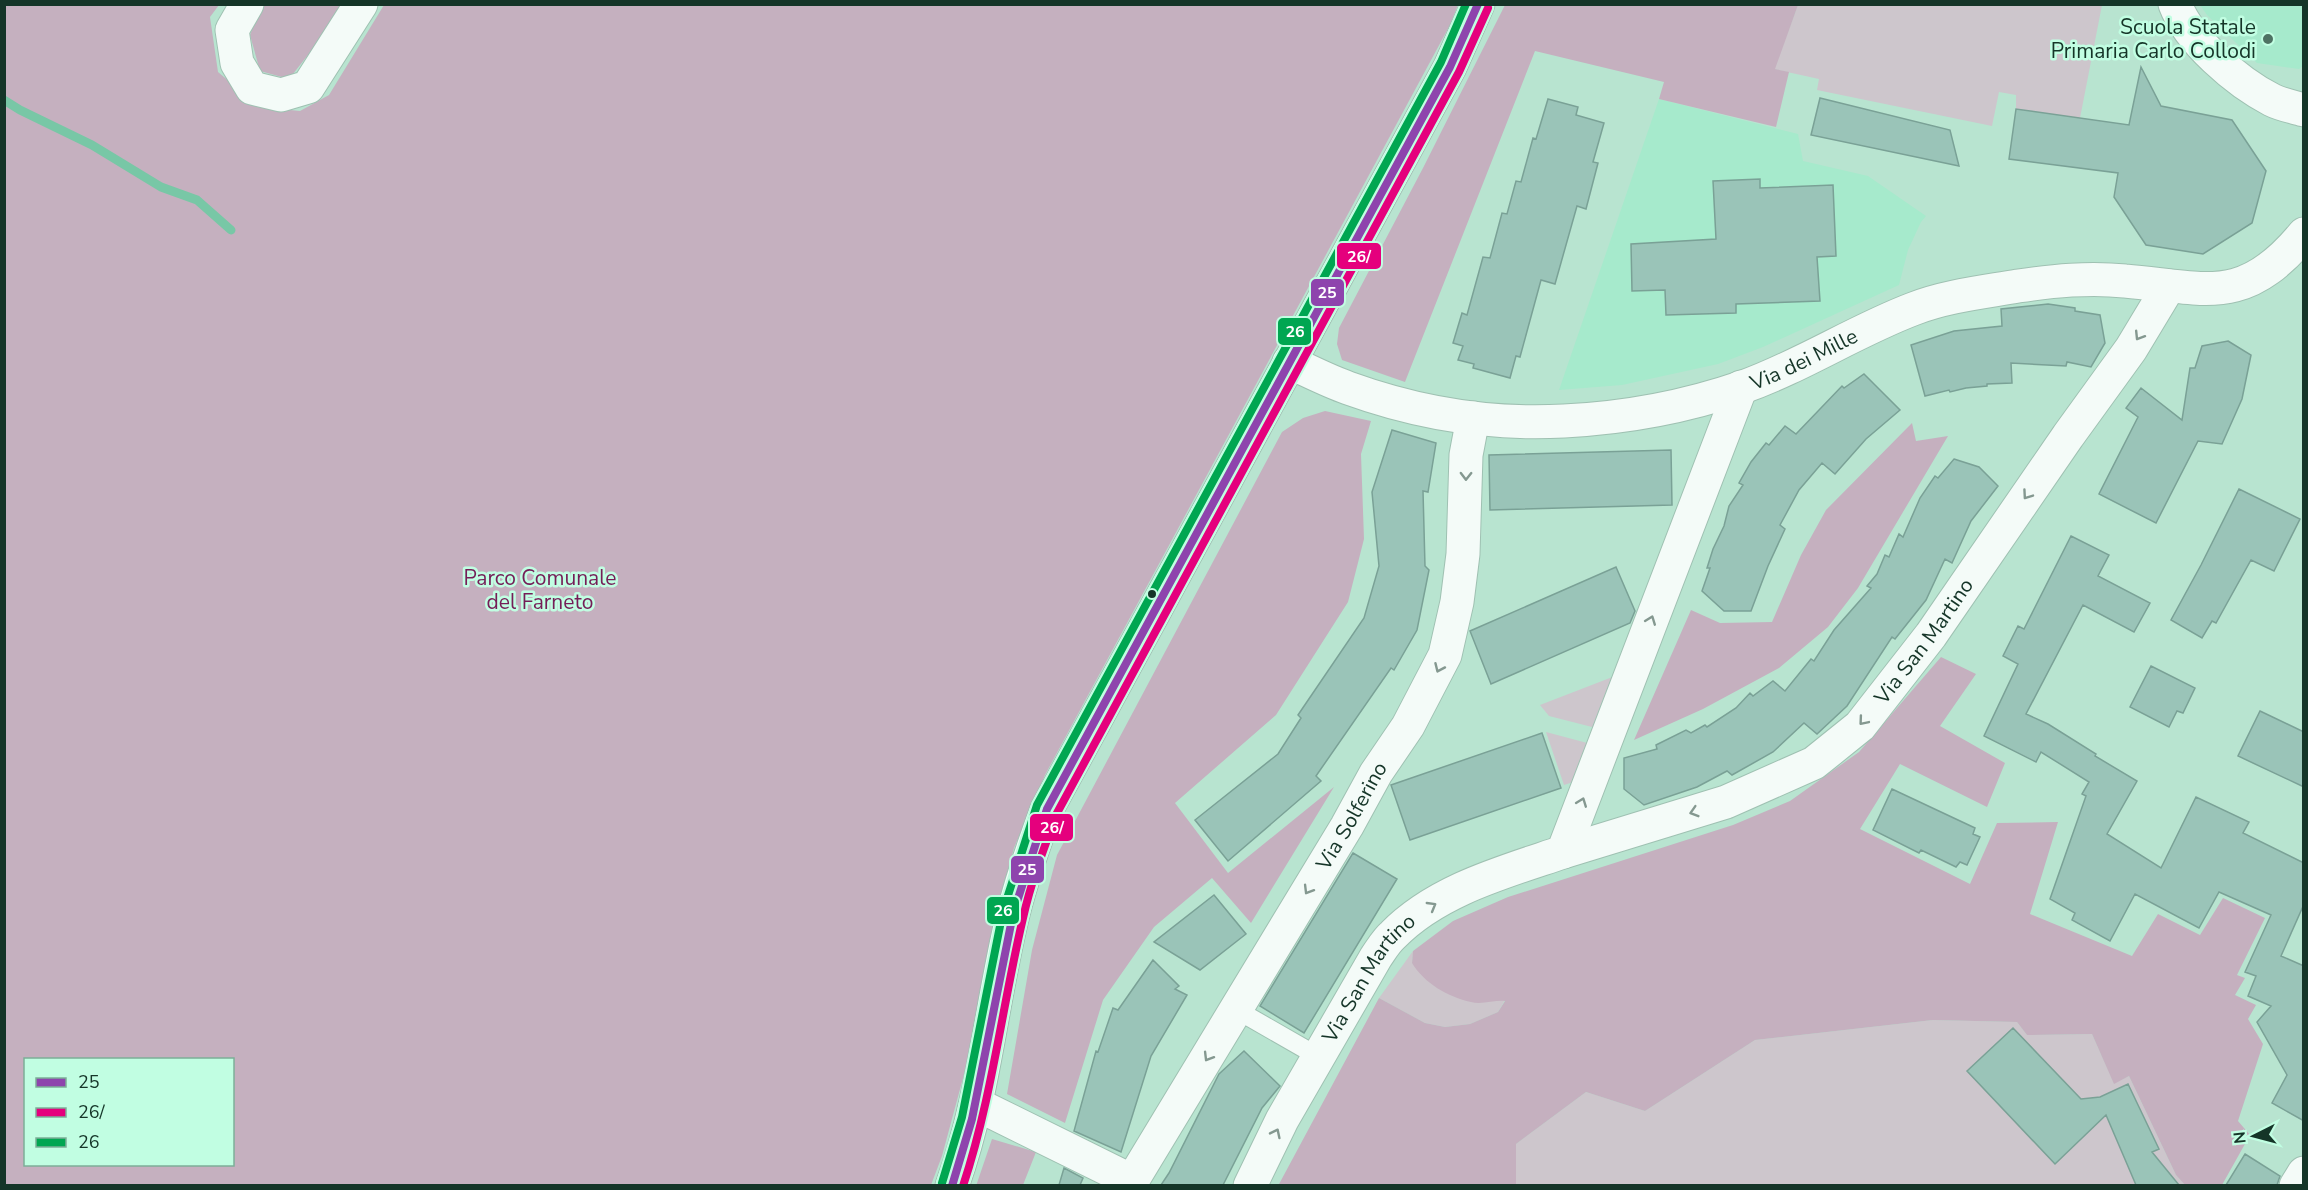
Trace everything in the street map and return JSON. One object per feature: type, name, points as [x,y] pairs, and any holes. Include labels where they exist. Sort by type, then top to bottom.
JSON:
[{"type":"street","points":[[247,4],[232,30],[237,63],[252,88],[281,95],[308,87],[362,4]]},
{"type":"street","points":[[952,1185],[976,1104],[1013,914],[1028,860],[1047,809],[1450,67],[1478,4]]},
{"type":"street","points":[[2175,4],[2180,19],[2223,67],[2274,101],[2304,110]]},
{"type":"street","name":"Via dei Mille","points":[[1289,362],[1348,388],[1421,410],[1517,422],[1611,417],[1649,412],[1741,387],[1915,308],[1968,295],[2074,279],[2122,280],[2203,289],[2234,287],[2264,274],[2288,253],[2304,234]]},
{"type":"street","name":"Via San Martino","points":[[1250,1185],[1282,1120],[1376,957],[1392,936],[1431,905],[1483,880],[1563,852],[1726,802],[1814,763],[1860,726],[1931,635],[2131,349],[2169,286]]},
{"type":"street","points":[[1563,852],[1741,387]]},
{"type":"street","name":"Via Solferino","points":[[976,1104],[1131,1183],[1347,826],[1376,773],[1408,726],[1445,655],[1457,602],[1463,554],[1466,454],[1473,418]]},
{"type":"street","points":[[2296,1185],[2304,1173]]},
{"type":"lane","points":[[1237,1010],[1318,1057]]},
{"type":"shaded area","points":[[1798,5],[2102,5],[2080,118],[2016,109],[2016,95],[1999,92],[1992,126],[1817,90],[1819,79],[1774,69]]},
{"type":"shaded area","name":"Scuola Statale Primaria Carlo Collodi","points":[[2200,5],[2303,5],[2303,66],[2299,69],[2257,63],[2207,15]]},
{"type":"shaded area","points":[[1659,99],[1798,134],[1803,161],[1868,176],[1926,216],[1908,250],[1899,285],[1763,347],[1718,364],[1622,385],[1559,390]]},
{"type":"shaded area","points":[[1615,676],[1596,728],[1549,716],[1540,705]]},
{"type":"shaded area","points":[[1546,732],[1591,744],[1576,781],[1564,785]]},
{"type":"shaded area","points":[[1413,951],[1412,963],[1505,1000],[1498,1012],[1470,1024],[1445,1027],[1425,1023],[1379,998]]},
{"type":"shaded area","points":[[1933,1020],[2017,1022],[2027,1035],[2092,1034],[2114,1083],[2129,1076],[2176,1175],[2185,1185],[1516,1186],[1516,1144],[1586,1092],[1645,1111],[1755,1040]]},
{"type":"green space","name":"Parco Comunale del Farneto","points":[[5,5],[219,5],[210,17],[218,72],[260,107],[300,111],[329,95],[384,5],[1458,5],[1450,25],[1045,775],[1014,848],[991,934],[966,1067],[942,1156],[931,1185],[5,1186]]},
{"type":"green space","points":[[261,5],[341,5],[315,46],[289,79],[260,71],[250,35]]},
{"type":"green space","points":[[1505,5],[1798,5],[1775,69],[1789,72],[1776,127],[1659,99],[1664,82],[1535,51],[1405,382],[1342,360],[1337,344],[1339,328]]},
{"type":"green space","points":[[1325,411],[1371,421],[1361,454],[1364,539],[1348,602],[1276,715],[1175,803],[1228,873],[1334,787],[1251,923],[1212,878],[1154,927],[1103,1000],[1065,1123],[1007,1094],[1032,950],[1057,855],[1282,432],[1303,418]]},
{"type":"green space","points":[[1912,423],[1916,441],[1948,436],[1858,588],[1828,627],[1779,668],[1703,709],[1634,740],[1691,610],[1720,623],[1772,622],[1801,555],[1826,510]]},
{"type":"green space","points":[[1941,657],[1976,674],[1940,726],[2005,763],[1987,807],[1900,764],[1860,829],[1970,884],[1997,823],[2058,822],[2030,914],[2132,956],[2158,914],[2200,935],[2223,898],[2265,918],[2237,975],[2245,978],[2235,995],[2256,1005],[2248,1019],[2263,1044],[2238,1121],[2250,1135],[2222,1185],[2185,1185],[2176,1175],[2129,1076],[2114,1084],[2092,1034],[2027,1035],[2017,1022],[1933,1020],[1755,1040],[1645,1111],[1586,1092],[1516,1144],[1516,1185],[1278,1186],[1379,998],[1425,1023],[1445,1027],[1470,1024],[1498,1012],[1505,1001],[1475,1003],[1445,993],[1417,970],[1412,963],[1413,951],[1453,921],[1508,897],[1733,825],[1790,801],[1859,752]]},
{"type":"green space","points":[[992,1139],[1036,1152],[1023,1185],[976,1186]]},
{"type":"building","points":[[2141,67],[2161,106],[2232,120],[2266,171],[2252,223],[2203,254],[2146,245],[2114,197],[2118,173],[2009,159],[2016,109],[2129,125]]},
{"type":"building","points":[[1820,98],[1950,130],[1959,166],[1811,135]]},
{"type":"building","points":[[1548,99],[1578,107],[1576,115],[1604,123],[1593,162],[1598,163],[1586,209],[1577,206],[1555,284],[1541,280],[1520,357],[1516,356],[1510,378],[1473,368],[1474,364],[1458,360],[1463,346],[1453,343],[1462,313],[1467,315],[1483,257],[1490,258],[1502,213],[1507,214],[1516,181],[1521,182],[1533,138],[1536,139]]},
{"type":"building","points":[[1760,179],[1760,188],[1833,185],[1836,256],[1817,257],[1820,301],[1736,304],[1736,313],[1666,315],[1665,290],[1632,291],[1631,244],[1716,239],[1713,181]]},
{"type":"building","points":[[2048,304],[2100,315],[2105,343],[2091,367],[2067,362],[2066,366],[2011,363],[2012,383],[1987,384],[1987,386],[1950,392],[1949,390],[1925,396],[1911,345],[1954,331],[2002,326],[2001,309]]},
{"type":"building","points":[[2228,341],[2251,355],[2242,399],[2222,444],[2198,441],[2156,523],[2099,494],[2138,417],[2126,408],[2141,388],[2182,420],[2190,368],[2195,368],[2202,346]]},
{"type":"building","points":[[1864,374],[1900,410],[1866,439],[1835,474],[1822,463],[1799,490],[1780,525],[1785,529],[1751,611],[1724,611],[1702,591],[1710,568],[1707,568],[1713,549],[1724,526],[1729,506],[1743,485],[1739,483],[1751,462],[1766,443],[1769,445],[1785,426],[1796,434],[1842,386],[1844,388]]},
{"type":"building","points":[[1392,430],[1436,443],[1428,492],[1423,491],[1425,566],[1429,570],[1417,630],[1394,670],[1391,668],[1316,776],[1321,781],[1228,861],[1195,820],[1278,754],[1301,718],[1298,715],[1364,618],[1379,566],[1372,492]]},
{"type":"building","points":[[1671,450],[1672,505],[1490,510],[1489,455]]},
{"type":"building","points":[[1954,459],[1979,467],[1998,486],[1971,521],[1952,563],[1945,559],[1926,600],[1895,639],[1892,637],[1847,706],[1817,734],[1804,723],[1773,752],[1732,775],[1727,771],[1697,787],[1644,805],[1624,789],[1624,758],[1657,749],[1656,745],[1686,730],[1691,733],[1705,725],[1707,727],[1736,708],[1750,693],[1753,696],[1773,681],[1785,691],[1811,659],[1814,661],[1834,630],[1871,588],[1867,586],[1877,574],[1885,555],[1889,557],[1899,534],[1903,537],[1920,498],[1935,476],[1938,478]]},
{"type":"building","points":[[2239,489],[2300,519],[2274,571],[2251,560],[2216,623],[2212,621],[2202,638],[2171,620]]},
{"type":"building","points":[[2071,536],[2109,555],[2098,576],[2150,603],[2134,632],[2083,605],[2026,714],[2048,724],[2137,781],[2107,834],[2161,868],[2196,797],[2249,822],[2243,833],[2304,863],[2304,904],[2281,956],[2304,966],[2304,1121],[2272,1103],[2287,1075],[2257,1022],[2271,1006],[2248,996],[2256,976],[2245,972],[2271,915],[2219,892],[2199,928],[2135,894],[2110,941],[2072,920],[2075,913],[2050,899],[2086,796],[2082,794],[2089,782],[2041,752],[2036,762],[1984,736],[2018,664],[2003,656],[2018,626],[2024,629]]},
{"type":"building","points":[[1616,567],[1635,611],[1630,623],[1491,684],[1470,631]]},
{"type":"building","points":[[2151,666],[2195,688],[2183,713],[2177,711],[2169,727],[2130,707]]},
{"type":"building","points":[[2260,711],[2304,732],[2304,787],[2238,756]]},
{"type":"building","points":[[1542,733],[1561,788],[1410,840],[1391,785]]},
{"type":"building","points":[[1892,789],[1975,828],[1973,834],[1980,837],[1967,865],[1960,862],[1956,867],[1921,850],[1919,853],[1873,830]]},
{"type":"building","points":[[1353,853],[1397,879],[1304,1033],[1260,1006]]},
{"type":"building","points":[[1214,895],[1246,934],[1200,970],[1154,942]]},
{"type":"building","points":[[1153,960],[1179,986],[1175,989],[1187,995],[1151,1056],[1121,1152],[1074,1131],[1096,1051],[1098,1052],[1113,1008],[1118,1010]]},
{"type":"building","points":[[2013,1028],[2081,1099],[2100,1097],[2128,1084],[2159,1149],[2152,1152],[2179,1185],[2136,1185],[2106,1115],[2055,1164],[1967,1071]]},
{"type":"building","points":[[1244,1051],[1280,1086],[1262,1108],[1223,1185],[1161,1185],[1219,1074]]},
{"type":"building","points":[[2245,1154],[2280,1176],[2277,1185],[2226,1185]]},
{"type":"building","points":[[1064,1168],[1083,1178],[1080,1185],[1059,1185]]},
{"type":"waterway","points":[[4,100],[92,145],[161,187],[197,200],[231,230]]},
{"type":"transit line","name":"26","points":[[942,1183],[962,1117],[1003,911],[1037,805],[1441,62],[1466,4]]},
{"type":"transit line","name":"25","points":[[952,1186],[972,1119],[1013,914],[1047,809],[1450,67],[1478,4]]},
{"type":"transit line","name":"26/","points":[[963,1186],[982,1120],[1026,905],[1057,813],[1459,72],[1488,8]]},
{"type":"place","name":"Scuola Statale Primaria Carlo Collodi","points":[[2268,39]]}]
